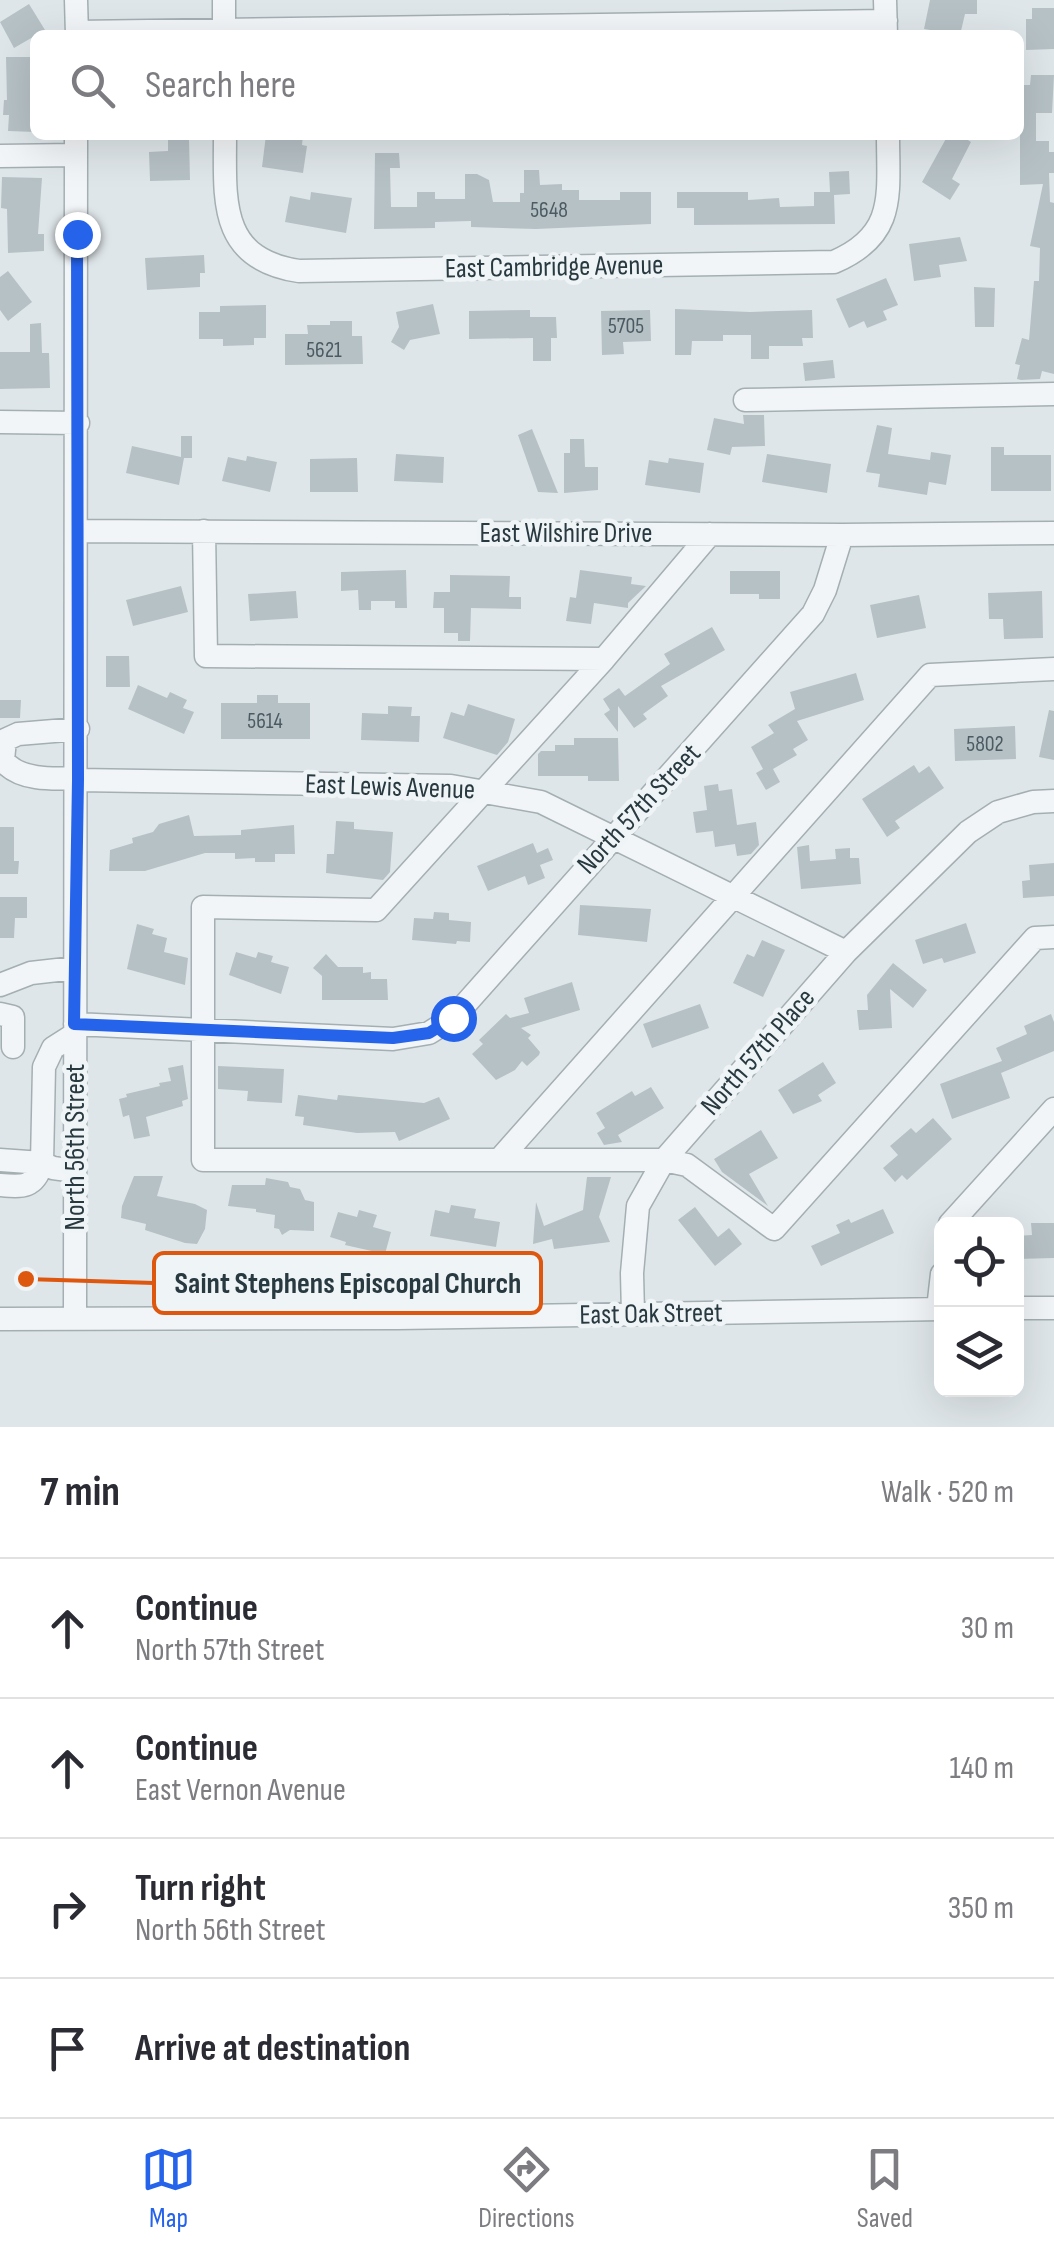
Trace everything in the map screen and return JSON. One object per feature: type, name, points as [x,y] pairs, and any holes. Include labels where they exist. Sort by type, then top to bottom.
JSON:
[{"type":"street","points":[[76,0],[77,30]]},
{"type":"street","points":[[224,0],[224,30]]},
{"type":"street","points":[[326,30],[886,19]]},
{"type":"street","name":"East Cambridge Avenue","points":[[225,140],[225,203],[239,240],[264,262],[299,271],[834,262],[857,252],[872,239],[886,211],[888,140]]},
{"type":"street","points":[[0,156],[76,145]]},
{"type":"street","name":"North 56th Street","points":[[76,145],[76,1320]]},
{"type":"street","points":[[745,400],[1054,394]]},
{"type":"street","points":[[0,422],[78,422]]},
{"type":"street","name":"East Wilshire Drive","points":[[77,531],[1054,534]]},
{"type":"street","points":[[204,531],[206,656],[604,659]]},
{"type":"street","points":[[710,534],[604,659],[376,910],[203,907],[204,1160],[664,1160],[687,1165],[774,1229],[1035,938],[1054,936]]},
{"type":"street","name":"North 57th Street","points":[[74,1029],[206,1029],[393,1038],[429,1033],[453,1018],[813,614],[842,536]]},
{"type":"street","points":[[500,1160],[930,674],[1054,669]]},
{"type":"street","name":"East Lewis Avenue","points":[[78,730],[18,734],[5,740],[3,760],[9,769],[20,773],[78,779],[432,785],[484,790],[541,802],[846,952]]},
{"type":"street","name":"North 57th Place","points":[[633,1314],[638,1206],[664,1160],[846,952],[968,832],[998,812],[1033,802],[1054,801]]},
{"type":"street","points":[[0,985],[31,973],[75,968]]},
{"type":"street","points":[[0,1014],[12,1017],[13,1048]]},
{"type":"street","points":[[0,1185],[23,1187],[38,1177],[42,1163],[44,1067],[52,1048],[74,1029]]},
{"type":"street","points":[[961,1217],[1054,1109]]},
{"type":"street","points":[[0,1160],[42,1163],[75,1171]]},
{"type":"street","points":[[1024,1308],[1054,1308]]},
{"type":"street","name":"East Oak Street","points":[[0,1320],[934,1309]]},
{"type":"building","points":[[930,0],[977,0],[977,14],[965,14],[961,30],[924,29]]},
{"type":"building","points":[[29,4],[45,30],[30,30],[30,39],[14,48],[0,22]]},
{"type":"building","points":[[1032,8],[1054,8],[1054,49],[1026,50],[1026,19],[1032,19]]},
{"type":"building","points":[[6,57],[30,57],[30,132],[8,131],[9,115],[3,115],[7,100]]},
{"type":"building","points":[[1031,75],[1054,75],[1052,113],[1036,113],[1036,141],[1049,141],[1049,152],[1054,152],[1054,173],[1049,173],[1050,202],[1054,203],[1054,374],[1042,371],[1040,379],[1021,380],[1017,379],[1020,365],[1015,364],[1022,338],[1029,340],[1034,281],[1039,281],[1040,248],[1030,246],[1043,184],[1020,185],[1024,85],[1030,85]]},
{"type":"building","points":[[168,140],[189,140],[190,180],[150,181],[149,152],[168,151]]},
{"type":"building","points":[[265,140],[302,140],[302,145],[307,146],[303,173],[262,167]]},
{"type":"building","points":[[945,140],[971,142],[952,179],[960,184],[950,200],[922,182]]},
{"type":"building","points":[[375,153],[399,153],[400,168],[390,168],[391,207],[417,207],[417,192],[435,192],[435,199],[465,199],[465,174],[489,180],[493,202],[520,202],[524,170],[539,170],[540,185],[562,184],[562,190],[579,190],[579,200],[620,200],[620,192],[651,192],[651,224],[536,229],[471,227],[471,221],[435,222],[435,228],[374,229]]},
{"type":"building","points":[[849,171],[850,194],[834,195],[835,224],[694,225],[694,208],[677,208],[677,192],[748,192],[748,200],[779,198],[780,207],[814,206],[814,192],[830,192],[829,172]]},
{"type":"building","points":[[2,177],[42,178],[38,234],[44,234],[44,251],[8,253],[7,209],[1,208]]},
{"type":"building","points":[[311,192],[352,198],[346,233],[285,222],[290,196],[310,200]]},
{"type":"building","points":[[960,237],[967,261],[939,265],[941,277],[914,281],[909,244]]},
{"type":"building","points":[[204,255],[205,273],[200,273],[200,287],[147,290],[145,258]]},
{"type":"building","points":[[8,271],[32,302],[8,321],[0,310],[0,277]]},
{"type":"building","points":[[886,278],[898,305],[883,311],[887,320],[867,328],[864,321],[849,328],[836,299]]},
{"type":"building","points":[[974,287],[995,288],[994,327],[975,327]]},
{"type":"building","points":[[433,304],[440,334],[410,340],[404,350],[391,342],[399,327],[396,312]]},
{"type":"building","points":[[266,305],[266,338],[254,338],[254,345],[223,346],[223,339],[199,339],[199,312],[220,312],[220,306]]},
{"type":"building","points":[[675,309],[812,310],[813,338],[802,338],[803,346],[769,346],[769,359],[751,359],[751,335],[723,335],[723,341],[692,341],[691,355],[675,355]]},
{"type":"building","points":[[530,310],[530,317],[556,317],[557,338],[551,338],[551,361],[533,361],[533,338],[469,339],[469,311]]},
{"type":"building","points":[[650,310],[651,341],[623,342],[624,354],[602,355],[601,311]]},
{"type":"building","points":[[330,321],[352,321],[352,336],[362,336],[363,364],[285,365],[285,334],[308,334],[307,325],[330,325]]},
{"type":"building","points":[[41,323],[42,353],[49,353],[50,388],[0,389],[0,352],[30,352],[30,324]]},
{"type":"building","points":[[833,360],[835,378],[805,381],[803,363]]},
{"type":"building","points":[[743,415],[764,415],[765,446],[732,447],[730,455],[707,450],[714,418],[744,424]]},
{"type":"building","points":[[877,425],[892,428],[888,454],[930,460],[931,452],[951,455],[946,485],[929,482],[927,495],[878,487],[880,474],[866,472]]},
{"type":"building","points":[[532,429],[558,493],[538,492],[518,435]]},
{"type":"building","points":[[181,436],[192,436],[192,458],[184,458],[179,485],[126,473],[132,446],[181,457]]},
{"type":"building","points":[[570,439],[584,439],[585,467],[598,467],[598,490],[564,493],[564,453],[570,453]]},
{"type":"building","points":[[991,447],[1004,447],[1004,455],[1051,455],[1051,491],[991,491]]},
{"type":"building","points":[[396,454],[444,457],[443,483],[394,481]]},
{"type":"building","points":[[767,454],[831,464],[827,493],[762,482]]},
{"type":"building","points":[[247,456],[277,462],[270,492],[222,481],[228,457],[246,461]]},
{"type":"building","points":[[357,458],[358,492],[310,492],[310,459]]},
{"type":"building","points":[[669,458],[704,463],[700,493],[645,485],[649,460],[668,463]]},
{"type":"building","points":[[406,570],[407,608],[395,608],[395,601],[371,601],[371,610],[359,610],[358,590],[341,591],[341,572]]},
{"type":"building","points":[[580,570],[632,577],[631,584],[646,586],[628,603],[628,608],[594,603],[591,624],[566,621],[570,597],[576,598]]},
{"type":"building","points":[[730,571],[780,571],[780,599],[730,594]]},
{"type":"building","points":[[450,575],[510,576],[509,597],[521,597],[521,609],[471,608],[470,641],[458,641],[458,633],[444,633],[444,608],[433,608],[434,592],[450,592]]},
{"type":"building","points":[[181,586],[188,612],[133,626],[126,600]]},
{"type":"building","points":[[296,591],[298,618],[250,621],[248,594]]},
{"type":"building","points":[[1042,591],[1043,638],[1004,639],[1003,619],[989,619],[988,593]]},
{"type":"building","points":[[919,595],[926,628],[877,638],[870,605]]},
{"type":"building","points":[[712,627],[725,650],[661,686],[668,696],[643,714],[647,719],[634,728],[618,706],[618,732],[604,714],[610,710],[603,699],[619,688],[625,696],[670,664],[664,654]]},
{"type":"building","points":[[106,656],[129,656],[130,687],[106,687]]},
{"type":"building","points":[[856,673],[864,700],[797,721],[808,740],[793,749],[797,755],[773,769],[780,782],[766,790],[756,773],[763,769],[751,747],[774,733],[768,725],[795,709],[790,692]]},
{"type":"building","points":[[138,685],[167,698],[170,692],[187,700],[183,708],[194,712],[184,734],[128,709]]},
{"type":"building","points":[[257,695],[278,695],[278,703],[310,703],[310,739],[221,739],[221,703],[257,703]]},
{"type":"building","points":[[0,700],[21,700],[20,718],[0,718]]},
{"type":"building","points":[[468,704],[515,719],[508,742],[497,755],[443,738],[451,712],[464,716]]},
{"type":"building","points":[[388,706],[412,707],[411,716],[420,716],[419,742],[361,740],[362,713],[388,714]]},
{"type":"building","points":[[1049,710],[1054,711],[1054,760],[1039,757]]},
{"type":"building","points":[[1015,726],[1016,759],[955,761],[954,729]]},
{"type":"building","points":[[574,738],[618,738],[619,781],[588,781],[588,776],[538,776],[538,754],[555,751],[555,745],[574,745]]},
{"type":"building","points":[[914,765],[919,773],[929,766],[944,788],[895,821],[900,828],[887,837],[862,799]]},
{"type":"building","points":[[718,784],[719,791],[732,789],[737,825],[756,822],[759,845],[751,854],[737,856],[735,844],[715,847],[713,831],[696,833],[693,812],[707,810],[704,786]]},
{"type":"building","points":[[189,815],[194,836],[241,835],[241,830],[294,825],[295,854],[275,854],[275,862],[255,862],[255,858],[235,859],[235,853],[205,853],[145,871],[109,871],[110,850],[133,843],[132,838],[153,832],[159,824]]},
{"type":"building","points":[[336,821],[354,822],[354,829],[393,832],[390,872],[383,880],[326,873],[327,854],[334,854]]},
{"type":"building","points":[[0,827],[14,827],[18,874],[0,874]]},
{"type":"building","points":[[533,843],[537,853],[548,848],[553,860],[540,865],[545,878],[528,885],[525,876],[488,891],[477,866]]},
{"type":"building","points":[[809,845],[810,861],[836,859],[835,849],[850,848],[850,858],[859,858],[861,884],[801,889],[797,847]]},
{"type":"building","points":[[1054,863],[1054,896],[1023,898],[1022,881],[1030,880],[1029,865]]},
{"type":"building","points":[[0,897],[27,897],[27,918],[15,918],[14,938],[0,938]]},
{"type":"building","points":[[580,905],[651,909],[647,942],[578,935]]},
{"type":"building","points":[[434,912],[449,913],[449,920],[471,922],[470,942],[412,940],[414,918],[433,919]]},
{"type":"building","points":[[966,923],[976,953],[944,963],[942,958],[923,964],[915,940]]},
{"type":"building","points":[[137,924],[167,938],[164,952],[188,958],[185,985],[127,969]]},
{"type":"building","points":[[762,940],[785,950],[763,997],[733,983],[747,954],[754,957]]},
{"type":"building","points":[[236,952],[256,958],[258,952],[273,956],[271,962],[289,967],[281,994],[229,975]]},
{"type":"building","points":[[326,954],[338,967],[363,967],[363,973],[371,972],[371,979],[387,979],[388,1000],[322,1000],[322,976],[313,968]]},
{"type":"building","points":[[893,963],[927,990],[913,1008],[890,989],[892,1028],[859,1030],[857,1010],[868,1010],[867,995]]},
{"type":"building","points":[[572,982],[580,1010],[521,1028],[531,1035],[528,1038],[539,1055],[527,1066],[522,1061],[515,1070],[496,1080],[472,1054],[483,1044],[479,1040],[506,1014],[510,1018],[529,1013],[524,998]]},
{"type":"building","points":[[700,1004],[709,1028],[652,1048],[643,1024]]},
{"type":"building","points":[[1051,1014],[1054,1051],[1001,1073],[1010,1098],[952,1119],[940,1084],[1002,1061],[996,1048],[1027,1034],[1024,1026]]},
{"type":"building","points":[[823,1062],[836,1083],[818,1095],[822,1101],[793,1114],[778,1090]]},
{"type":"building","points":[[183,1065],[188,1099],[182,1101],[183,1106],[146,1117],[150,1136],[134,1139],[129,1115],[123,1117],[119,1099],[171,1081],[168,1068]]},
{"type":"building","points":[[218,1066],[284,1069],[282,1103],[247,1101],[248,1091],[218,1089]]},
{"type":"building","points":[[651,1087],[664,1108],[618,1135],[622,1142],[604,1145],[597,1133],[605,1128],[596,1113],[632,1091],[635,1096]]},
{"type":"building","points":[[298,1095],[424,1103],[439,1097],[450,1119],[399,1141],[395,1132],[357,1133],[303,1125],[304,1117],[295,1116]]},
{"type":"building","points":[[933,1118],[952,1139],[907,1180],[902,1175],[895,1182],[883,1168],[898,1155],[890,1146],[911,1128],[916,1133]]},
{"type":"building","points":[[761,1130],[778,1158],[749,1174],[768,1206],[722,1172],[714,1159]]},
{"type":"building","points":[[134,1176],[163,1176],[157,1196],[207,1210],[205,1229],[197,1244],[145,1230],[146,1224],[121,1218]]},
{"type":"building","points":[[587,1177],[611,1177],[599,1217],[610,1242],[554,1249],[552,1239],[533,1244],[536,1202],[544,1226],[583,1210]]},
{"type":"building","points":[[266,1178],[288,1182],[290,1187],[300,1189],[305,1200],[314,1202],[314,1231],[290,1230],[282,1235],[274,1228],[275,1215],[228,1206],[232,1185],[265,1185]]},
{"type":"building","points":[[451,1205],[476,1209],[474,1218],[500,1222],[496,1247],[430,1236],[435,1210],[449,1213]]},
{"type":"building","points":[[695,1207],[718,1237],[729,1228],[742,1244],[715,1266],[678,1220]]},
{"type":"building","points":[[883,1209],[894,1233],[821,1266],[811,1246],[840,1233],[836,1225]]},
{"type":"building","points":[[359,1210],[377,1215],[373,1227],[391,1232],[385,1254],[345,1245],[346,1242],[330,1237],[338,1212],[357,1217]]},
{"type":"building","points":[[1031,1223],[1054,1223],[1054,1258],[1024,1259],[1024,1236],[1032,1235]]},
{"type":"place","name":"Saint Stephens Episcopal Church","points":[[26,1279]]},
{"type":"route","points":[[77,234],[78,780],[74,1024],[393,1038],[429,1033],[453,1018]]}]
